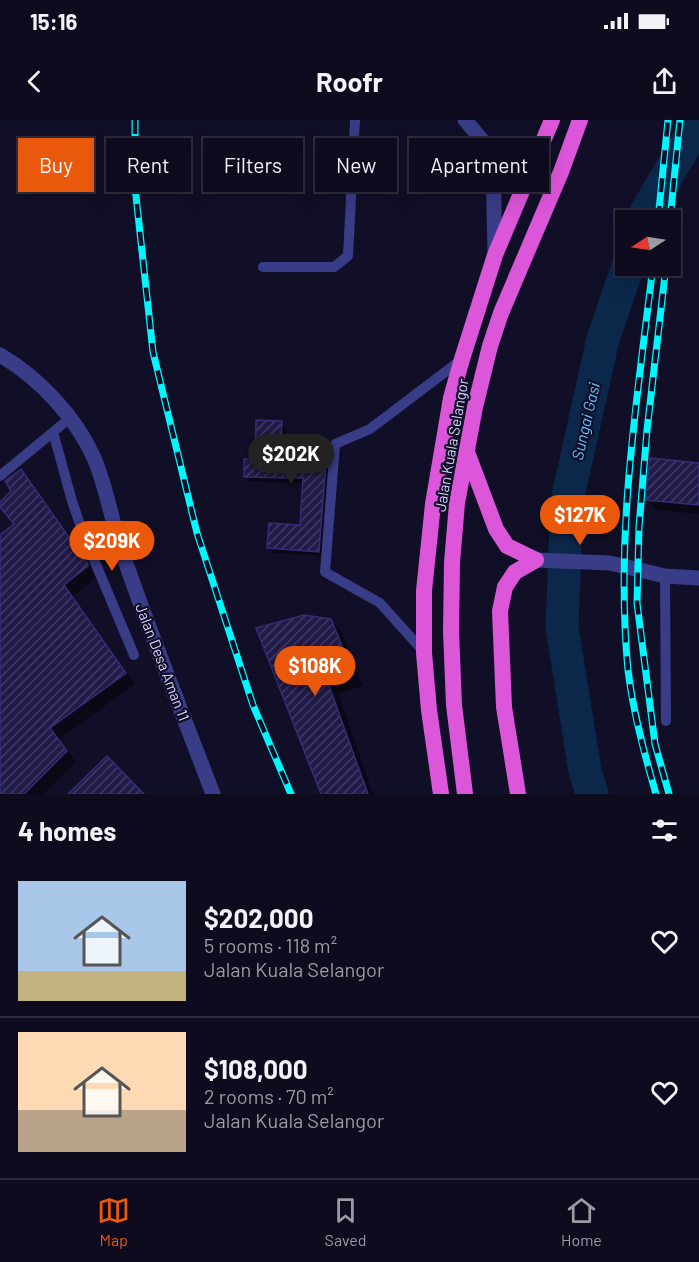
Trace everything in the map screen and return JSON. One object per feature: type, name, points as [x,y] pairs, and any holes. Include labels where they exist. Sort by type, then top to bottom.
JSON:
[{"type":"highway","name":"Jalan Kuala Selangor","points":[[441,794],[434,756],[424,653],[424,591],[433,504],[451,398],[462,359],[495,255],[552,120]]},
{"type":"highway","name":"Jalan Kuala Selangor","points":[[465,794],[454,705],[451,630],[452,563],[457,503],[475,407],[490,346],[501,313],[561,172],[580,120]]},
{"type":"highway","points":[[467,451],[496,529],[507,546],[542,561]]},
{"type":"highway","points":[[518,794],[504,706],[500,611],[505,587],[515,572],[542,561]]},
{"type":"street","points":[[465,120],[488,146],[493,164],[495,255]]},
{"type":"street","name":"Jalan Desa Aman 11","points":[[0,355],[15,363],[44,387],[70,418],[94,457],[120,545],[212,793]]},
{"type":"street","points":[[542,561],[610,563],[665,576],[699,578]]},
{"type":"lane","points":[[264,267],[334,267],[348,256],[355,120]]},
{"type":"lane","points":[[424,653],[380,603],[325,572],[335,444],[370,429],[462,359]]},
{"type":"lane","points":[[0,476],[70,418]]},
{"type":"lane","points":[[53,432],[84,536],[134,654]]},
{"type":"lane","points":[[665,576],[666,721]]},
{"type":"building","points":[[256,420],[282,421],[281,447],[327,450],[319,552],[267,548],[269,523],[300,525],[303,478],[244,477],[244,459],[255,459]]},
{"type":"building","points":[[650,458],[699,463],[699,505],[645,500]]},
{"type":"building","points":[[21,469],[88,564],[64,585],[126,673],[50,728],[67,751],[24,794],[0,794],[0,535],[14,524],[0,507],[0,502],[11,491],[5,481]]},
{"type":"building","points":[[304,615],[331,619],[354,675],[328,683],[368,794],[321,794],[256,628]]},
{"type":"building","points":[[107,756],[144,794],[68,794]]},
{"type":"waterway","name":"Sungai Gasi","points":[[647,210],[699,121]]},
{"type":"waterway","name":"Sungai Gasi","points":[[592,794],[585,771],[562,627],[567,501],[603,339],[625,276]]},
{"type":"railway","points":[[135,120],[135,187],[153,352],[197,533],[253,705],[291,794]]},
{"type":"railway","points":[[659,210],[668,120]]},
{"type":"railway","points":[[671,210],[680,120]]},
{"type":"railway","points":[[652,276],[630,467],[624,568],[630,686],[639,732],[656,794]]},
{"type":"railway","points":[[665,276],[647,430],[639,527],[637,603],[655,744],[669,794]]}]
